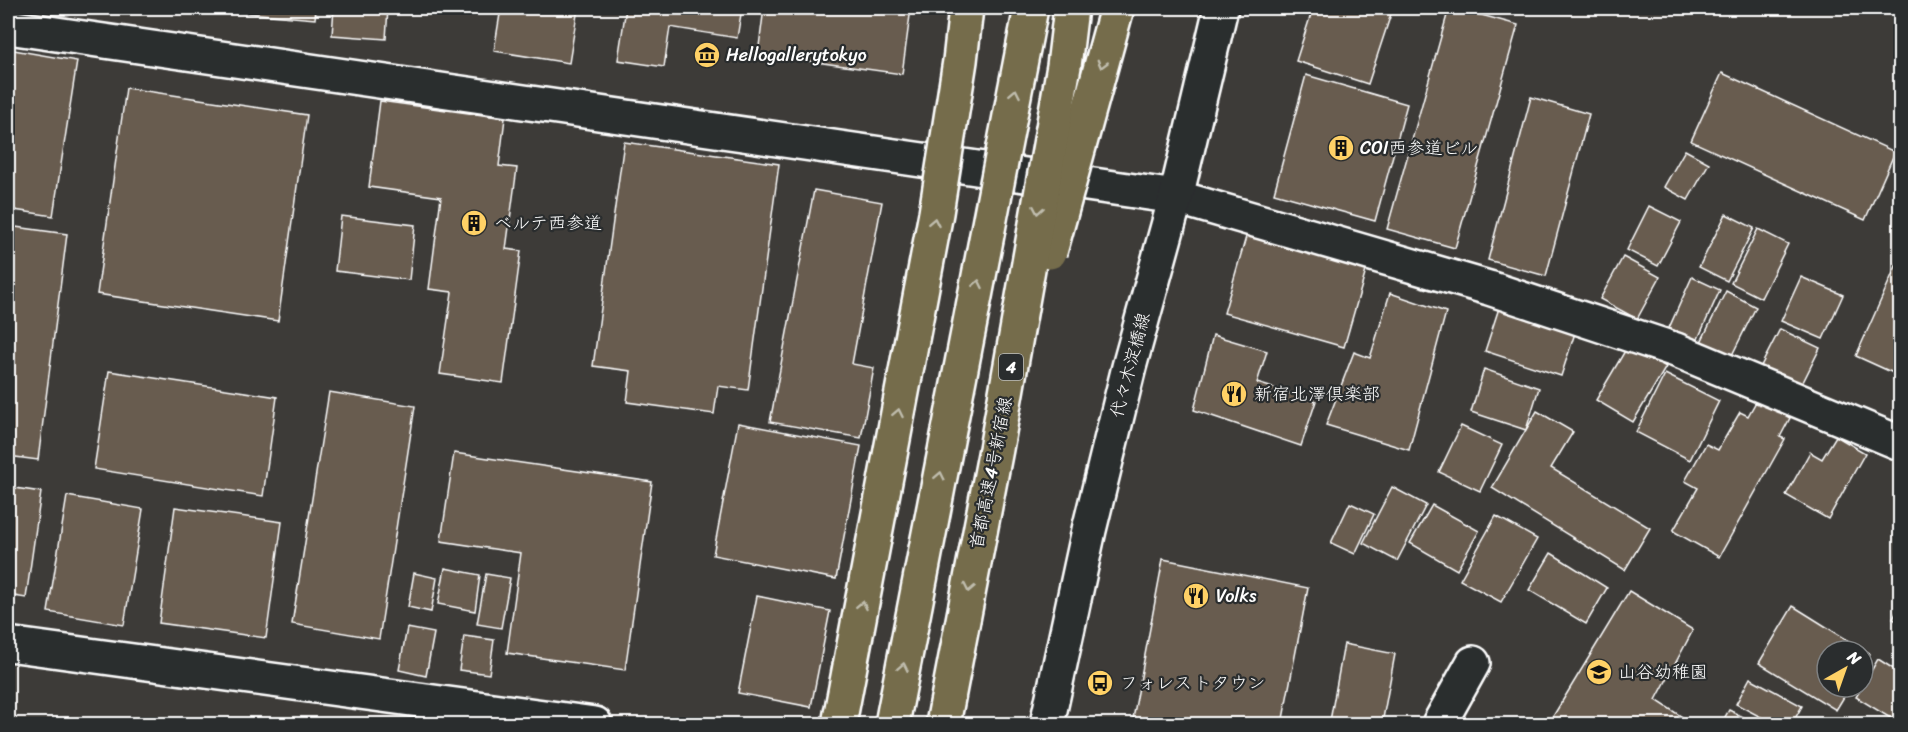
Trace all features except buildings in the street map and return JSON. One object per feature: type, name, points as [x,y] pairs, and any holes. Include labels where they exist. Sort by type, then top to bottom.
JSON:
[{"type":"highway","points":[[839,724],[936,213],[960,62],[966,8]]},
{"type":"highway","points":[[892,724],[1031,8]]},
{"type":"highway","name":"首都高速4号新宿線","points":[[943,724],[996,449],[1064,66],[1071,8]]},
{"type":"highway","points":[[996,449],[1117,8]]},
{"type":"street","name":"代々木淀橋線","points":[[1047,724],[1089,530],[1126,378],[1176,197],[1221,8]]},
{"type":"street","points":[[8,27],[1176,197],[1489,288],[1676,350],[1900,443]]},
{"type":"street","points":[[8,644],[595,724]]},
{"type":"street","points":[[1439,724],[1473,663]]},
{"type":"place","name":"Hellogallerytokyo","points":[[707,55]]},
{"type":"place","name":"COI西参道ビル","points":[[1341,148]]},
{"type":"place","name":"ベルテ西参道","points":[[474,223]]},
{"type":"place","name":"新宿北澤倶楽部","points":[[1234,394]]},
{"type":"place","name":"Volks","points":[[1196,596]]},
{"type":"place","name":"山谷幼稚園","points":[[1599,672]]},
{"type":"place","name":"フォレストタウン","points":[[1100,683]]}]
